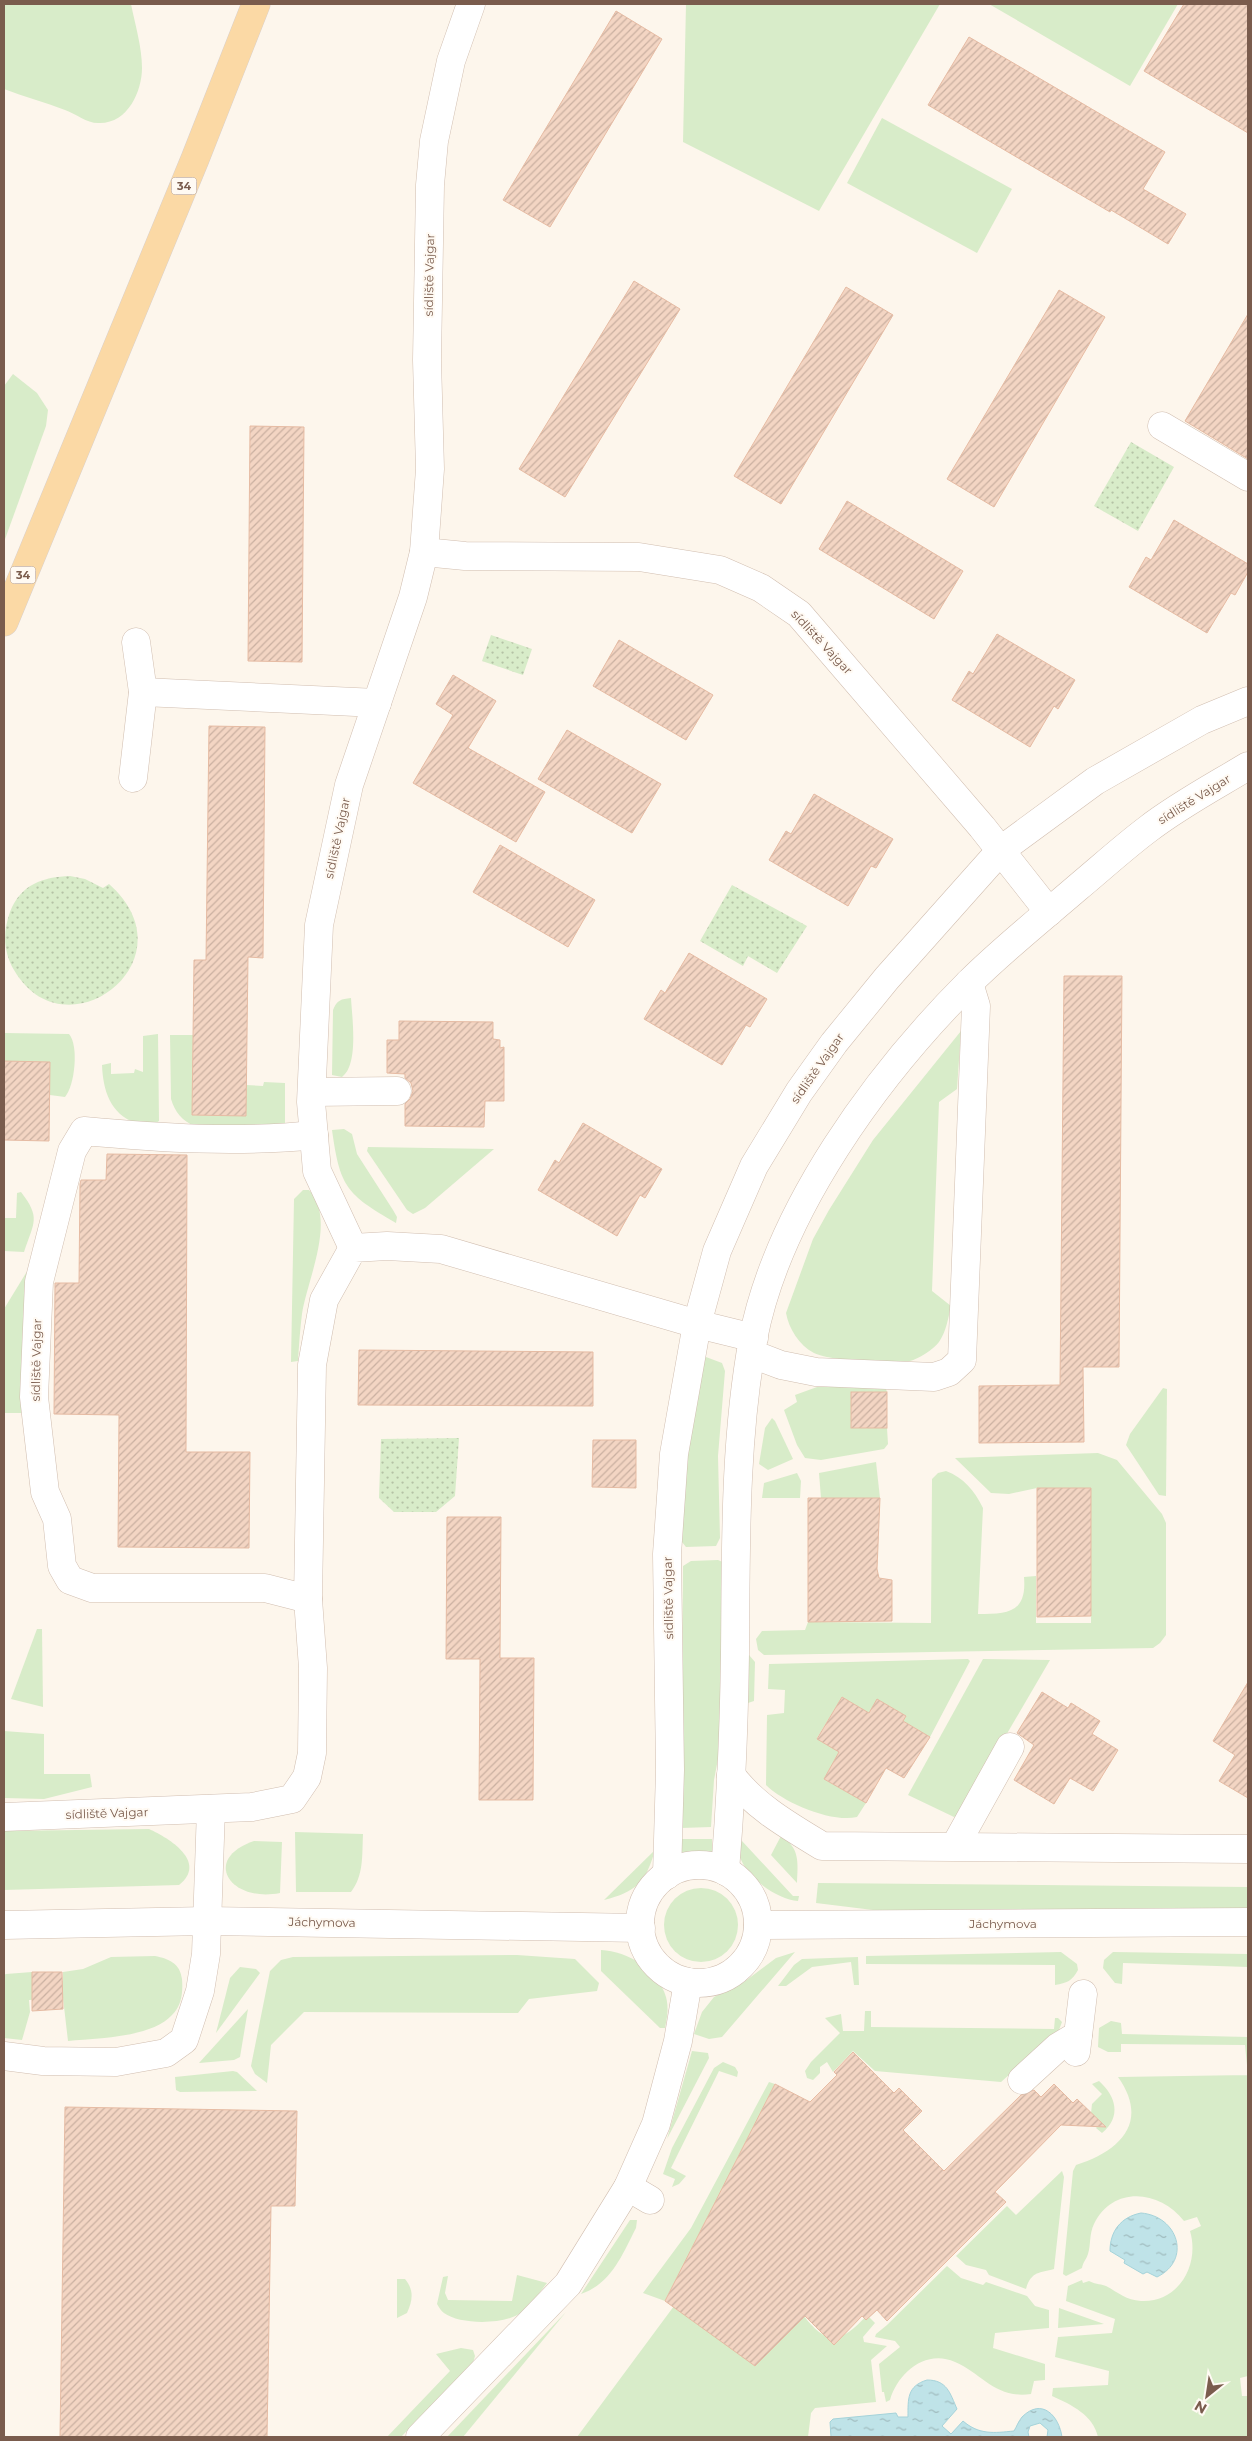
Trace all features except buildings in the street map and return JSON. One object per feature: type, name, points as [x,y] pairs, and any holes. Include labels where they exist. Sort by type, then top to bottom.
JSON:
[{"type":"main road","name":"34","points":[[4,622],[195,159],[256,4]]},
{"type":"street","name":"sídliště Vajgar","points":[[4,1817],[252,1807],[292,1799],[307,1777],[312,1752],[313,1668],[308,1599],[312,1365],[324,1300],[352,1248],[317,1171],[312,1092],[319,925],[349,785],[414,597],[424,552],[430,469],[427,351],[430,185],[434,141],[451,61],[471,4]]},
{"type":"street","points":[[1162,426],[1248,477]]},
{"type":"street","name":"sídliště Vajgar","points":[[424,552],[465,556],[639,557],[720,570],[761,588],[799,614],[1001,850],[1049,912]]},
{"type":"street","points":[[133,778],[137,728],[143,692],[136,642]]},
{"type":"street","points":[[143,692],[377,703]]},
{"type":"street","name":"sídliště Vajgar","points":[[667,1875],[670,1770],[667,1554],[674,1454],[697,1324],[717,1251],[754,1166],[799,1092],[834,1043],[887,978],[1001,850],[1095,781],[1202,720],[1248,701]]},
{"type":"street","name":"sídliště Vajgar","points":[[725,1871],[731,1775],[735,1656],[735,1549],[743,1428],[752,1346],[772,1271],[790,1229],[804,1201],[848,1128],[912,1047],[969,983],[1149,827],[1248,766]]},
{"type":"street","points":[[352,1248],[387,1246],[441,1249],[697,1324],[752,1346],[781,1364],[816,1372],[934,1378],[948,1372],[962,1360],[976,1006],[969,983]]},
{"type":"street","points":[[312,1092],[397,1091]]},
{"type":"street","name":"sídliště Vajgar","points":[[308,1599],[265,1588],[92,1588],[70,1580],[62,1566],[57,1519],[45,1492],[34,1397],[39,1282],[72,1151],[84,1130],[163,1138],[290,1137],[314,1135]]},
{"type":"street","points":[[954,1846],[1010,1747]]},
{"type":"street","points":[[731,1775],[741,1789],[781,1822],[822,1846],[1248,1849]]},
{"type":"street","points":[[4,2056],[43,2061],[116,2062],[166,2053],[184,2040],[200,1991],[206,1954],[211,1809]]},
{"type":"street","points":[[728,1833],[758,1821],[781,1822]]},
{"type":"street","points":[[690,1866],[702,1866],[725,1871],[736,1878],[753,1899],[758,1925],[751,1953],[737,1970],[718,1980],[688,1982],[676,1978],[655,1963],[643,1940],[641,1928],[642,1912],[647,1898],[655,1885],[667,1875],[690,1866]]},
{"type":"street","name":"Jáchymova","points":[[4,1925],[207,1921],[641,1928]]},
{"type":"street","name":"Jáchymova","points":[[758,1925],[1248,1922]]},
{"type":"street","points":[[420,2437],[568,2284],[639,2194],[678,2041],[688,1982]]},
{"type":"street","points":[[1022,2080],[1058,2047],[1077,2046],[1083,1994]]},
{"type":"green space","points":[[4,4],[131,4],[140,44],[142,68],[136,96],[126,112],[110,122],[95,123],[57,107],[4,89]]},
{"type":"green space","points":[[686,4],[940,4],[819,211],[683,142]]},
{"type":"green space","points":[[989,4],[1178,4],[1130,86]]},
{"type":"green space","points":[[882,118],[1012,189],[977,253],[847,183]]},
{"type":"green space","points":[[13,374],[37,393],[48,410],[46,426],[4,542],[4,386]]},
{"type":"green space","points":[[1131,442],[1174,467],[1138,531],[1094,506]]},
{"type":"green space","points":[[491,635],[532,649],[523,675],[482,661]]},
{"type":"green space","points":[[70,876],[85,879],[103,888],[109,884],[132,913],[138,942],[130,968],[113,988],[89,1002],[62,1004],[36,995],[14,970],[6,949],[5,934],[10,912],[20,895],[42,880]]},
{"type":"green space","points":[[732,885],[807,926],[777,973],[748,956],[743,966],[700,941]]},
{"type":"green space","points":[[351,998],[353,1052],[351,1062],[342,1077],[332,1075],[333,1010],[340,1001]]},
{"type":"green space","points":[[961,1031],[957,1089],[939,1102],[932,1291],[951,1306],[943,1334],[933,1348],[910,1361],[861,1361],[833,1358],[814,1353],[804,1346],[796,1336],[786,1313],[813,1239],[873,1140]]},
{"type":"green space","points":[[4,1033],[69,1034],[72,1039],[75,1056],[71,1084],[65,1097],[50,1095],[50,1062],[4,1061]]},
{"type":"green space","points":[[158,1034],[159,1121],[145,1126],[127,1119],[114,1107],[106,1092],[102,1065],[111,1063],[111,1074],[134,1073],[135,1069],[143,1072],[143,1036]]},
{"type":"green space","points":[[170,1035],[193,1035],[192,1115],[246,1116],[246,1085],[263,1086],[264,1082],[285,1083],[285,1123],[281,1125],[195,1126],[186,1122],[177,1112],[171,1099]]},
{"type":"green space","points":[[344,1129],[352,1134],[357,1154],[397,1217],[396,1223],[366,1204],[348,1187],[338,1164],[332,1130]]},
{"type":"green space","points":[[368,1147],[494,1149],[425,1208],[413,1214],[407,1210],[367,1151]]},
{"type":"green space","points":[[303,1190],[309,1190],[317,1202],[320,1217],[320,1233],[318,1250],[302,1314],[298,1361],[291,1362],[294,1199]]},
{"type":"green space","points":[[21,1192],[31,1208],[34,1220],[33,1227],[24,1252],[4,1251],[4,1218],[16,1218],[17,1193]]},
{"type":"green space","points":[[32,1269],[27,1413],[4,1413],[4,1309],[26,1273]]},
{"type":"green space","points":[[706,1357],[722,1363],[725,1371],[718,1456],[720,1538],[716,1546],[686,1547],[682,1542],[686,1447],[700,1361]]},
{"type":"green space","points":[[847,1386],[886,1389],[887,1392],[852,1395],[851,1428],[887,1428],[888,1444],[884,1449],[821,1460],[805,1458],[797,1445],[784,1410],[797,1402],[795,1395],[817,1387]]},
{"type":"green space","points":[[1163,1388],[1167,1389],[1166,1496],[1159,1495],[1126,1445],[1130,1434]]},
{"type":"green space","points":[[772,1418],[793,1459],[768,1470],[759,1464],[765,1428]]},
{"type":"green space","points":[[459,1438],[455,1496],[436,1512],[394,1512],[379,1498],[381,1439]]},
{"type":"green space","points":[[1098,1453],[1117,1460],[1162,1514],[1166,1523],[1166,1635],[1153,1648],[764,1655],[758,1650],[756,1639],[762,1631],[805,1630],[808,1622],[931,1623],[932,1479],[938,1473],[946,1471],[968,1485],[983,1508],[978,1614],[1007,1612],[1013,1609],[1019,1605],[1022,1598],[1024,1577],[1036,1576],[1036,1623],[1091,1623],[1091,1488],[1037,1488],[1009,1494],[991,1493],[955,1458]]},
{"type":"green space","points":[[876,1462],[880,1498],[821,1498],[819,1473]]},
{"type":"green space","points":[[797,1473],[801,1481],[800,1498],[762,1498],[764,1483]]},
{"type":"green space","points":[[718,1560],[725,1563],[721,1743],[714,1780],[711,1827],[681,1828],[683,1566],[691,1561]]},
{"type":"green space","points":[[37,1629],[42,1629],[43,1707],[11,1699]]},
{"type":"green space","points":[[749,1655],[755,1662],[754,1701],[748,1703]]},
{"type":"green space","points":[[968,1659],[970,1661],[930,1737],[903,1721],[906,1716],[878,1700],[869,1713],[842,1697],[817,1738],[839,1752],[824,1779],[866,1803],[857,1817],[835,1817],[809,1810],[796,1805],[766,1785],[767,1715],[784,1713],[785,1690],[768,1689],[769,1664]]},
{"type":"green space","points":[[983,1659],[1050,1660],[960,1814],[954,1817],[908,1795]]},
{"type":"green space","points":[[4,1731],[44,1734],[44,1774],[90,1774],[92,1787],[44,1799],[4,1798]]},
{"type":"green space","points":[[149,1829],[175,1845],[188,1860],[187,1876],[179,1885],[4,1890],[4,1831]]},
{"type":"green space","points":[[295,1832],[363,1834],[360,1872],[351,1892],[296,1892]]},
{"type":"green space","points":[[781,1836],[792,1845],[795,1851],[797,1883],[771,1855]]},
{"type":"green space","points":[[680,1839],[712,1839],[712,1854],[697,1852],[681,1855]]},
{"type":"green space","points":[[254,1841],[282,1842],[280,1893],[262,1894],[247,1892],[236,1886],[228,1878],[226,1868],[229,1858],[238,1849]]},
{"type":"green space","points":[[742,1841],[793,1896],[799,1896],[798,1901],[778,1895],[758,1882],[743,1864],[739,1854],[738,1844]]},
{"type":"green space","points":[[655,1850],[648,1870],[638,1884],[624,1893],[604,1900]]},
{"type":"green space","points":[[818,1883],[1248,1887],[1248,1913],[873,1910],[816,1903]]},
{"type":"green space","points":[[694,1888],[708,1888],[722,1894],[732,1904],[738,1918],[738,1932],[732,1946],[722,1956],[708,1962],[694,1962],[680,1956],[670,1946],[664,1932],[664,1918],[670,1904],[680,1894]]},
{"type":"green space","points":[[601,1950],[611,1951],[631,1958],[641,1964],[656,1978],[662,1987],[667,2001],[665,2028],[660,2028],[601,1971]]},
{"type":"green space","points":[[795,1952],[722,2037],[709,2039],[694,2034],[702,2012],[714,1997],[744,1982],[776,1958]]},
{"type":"green space","points":[[1061,1952],[1077,1964],[1078,1970],[1069,1981],[1055,1985],[1055,1965],[866,1964],[866,1956]]},
{"type":"green space","points":[[1113,1952],[1248,1954],[1248,1967],[1123,1963],[1122,1984],[1115,1983],[1103,1968],[1104,1960]]},
{"type":"green space","points":[[517,1955],[575,1959],[599,1983],[597,1991],[529,1999],[518,2013],[304,2012],[271,2045],[267,2083],[255,2074],[251,2066],[270,1971],[281,1960],[293,1957]]},
{"type":"green space","points":[[155,1956],[176,1965],[182,1979],[180,2003],[172,2015],[163,2023],[138,2033],[123,2036],[68,2041],[63,1998],[29,2000],[30,2012],[22,2040],[4,2038],[4,1975],[32,1972],[32,1982],[63,1981],[63,1972],[83,1969],[111,1957]]},
{"type":"green space","points":[[858,1957],[859,1985],[854,1985],[851,1962],[812,1967],[786,1986],[778,1986],[794,1965],[802,1959]]},
{"type":"green space","points":[[240,1967],[256,1969],[260,1973],[216,2033],[230,1978]]},
{"type":"green space","points":[[248,2009],[240,2057],[234,2060],[199,2063]]},
{"type":"green space","points":[[865,2011],[871,2011],[871,2027],[1054,2029],[1055,2018],[1062,2022],[1059,2030],[1001,2082],[875,2071],[853,2051],[833,2072],[827,2062],[820,2067],[820,2073],[813,2080],[807,2078],[805,2071],[811,2062],[840,2033],[825,2018],[841,2014],[843,2031],[864,2031]]},
{"type":"green space","points":[[1111,2021],[1121,2023],[1122,2034],[1248,2037],[1248,2075],[1245,2045],[1121,2044],[1121,2052],[1108,2052],[1098,2047],[1099,2028]]},
{"type":"green space","points":[[692,2051],[708,2053],[709,2058],[667,2139]]},
{"type":"green space","points":[[723,2062],[735,2067],[738,2072],[737,2077],[719,2071],[671,2168],[686,2176],[679,2184],[672,2187],[675,2179],[663,2174],[672,2148],[714,2068]]},
{"type":"green space","points":[[237,2072],[257,2091],[180,2092],[176,2090],[175,2077]]},
{"type":"green space","points":[[1248,2075],[1248,2376],[1240,2378],[1242,2396],[1248,2396],[1248,2437],[1098,2437],[1087,2417],[1074,2407],[1052,2396],[1053,2388],[1108,2385],[1109,2371],[1055,2357],[1058,2337],[1112,2333],[1115,2319],[1066,2301],[1068,2286],[1082,2280],[1083,2283],[1089,2281],[1106,2286],[1127,2298],[1141,2301],[1154,2300],[1166,2296],[1184,2279],[1192,2256],[1190,2231],[1201,2226],[1197,2217],[1184,2221],[1174,2211],[1150,2198],[1137,2196],[1124,2198],[1102,2211],[1092,2228],[1089,2251],[1082,2268],[1066,2276],[1063,2274],[1073,2171],[1076,2165],[1106,2152],[1126,2133],[1130,2121],[1131,2108],[1127,2093],[1118,2077]]},
{"type":"green space","points":[[1099,2081],[1109,2093],[1114,2107],[1112,2120],[1102,2133],[1096,2128],[1101,2122],[1091,2113],[1092,2104],[1102,2094],[1092,2084]]},
{"type":"green space","points":[[769,2082],[775,2084],[665,2301],[643,2293],[691,2228]]},
{"type":"green space","points":[[1062,2171],[1064,2177],[1054,2269],[1040,2272],[1033,2276],[1026,2289],[989,2275],[986,2270],[966,2265],[956,2256],[1007,2206],[1016,2215]]},
{"type":"green space","points":[[630,2220],[637,2220],[636,2228],[621,2258],[601,2283],[581,2294]]},
{"type":"green space","points":[[947,2266],[961,2278],[983,2285],[986,2282],[1027,2296],[1035,2306],[1049,2310],[1049,2328],[995,2333],[993,2348],[1045,2364],[1045,2380],[1034,2381],[1031,2394],[1019,2395],[1008,2393],[955,2362],[933,2359],[923,2361],[906,2373],[899,2381],[890,2400],[886,2402],[884,2392],[882,2392],[879,2364],[900,2347],[895,2341],[875,2337],[876,2334]]},
{"type":"green space","points":[[517,2275],[547,2283],[529,2306],[515,2316],[483,2322],[461,2320],[444,2313],[437,2304],[443,2277],[448,2276],[445,2293],[448,2300],[512,2301]]},
{"type":"green space","points":[[397,2279],[405,2279],[412,2295],[407,2313],[397,2318]]},
{"type":"green space","points":[[674,2306],[755,2366],[804,2316],[820,2333],[835,2337],[850,2331],[867,2315],[875,2323],[863,2337],[864,2342],[887,2346],[871,2360],[876,2402],[815,2408],[811,2413],[808,2437],[577,2437]]},
{"type":"green space","points":[[1059,2308],[1104,2324],[1058,2328]]},
{"type":"green space","points":[[566,2312],[463,2437],[447,2437]]},
{"type":"green space","points":[[461,2348],[473,2350],[475,2356],[473,2363],[401,2437],[387,2437],[450,2371],[436,2354]]},
{"type":"water","points":[[1141,2213],[1154,2216],[1164,2222],[1172,2230],[1176,2240],[1177,2250],[1174,2260],[1168,2269],[1157,2277],[1147,2272],[1143,2274],[1124,2263],[1125,2260],[1110,2251],[1112,2237],[1118,2226],[1128,2218]]},
{"type":"water","points":[[927,2380],[939,2382],[947,2388],[957,2409],[942,2426],[951,2434],[963,2421],[981,2431],[1014,2431],[1022,2417],[1029,2411],[1043,2409],[1053,2416],[1062,2437],[1047,2437],[1048,2430],[1040,2423],[1030,2426],[1029,2437],[831,2437],[830,2422],[833,2419],[896,2413],[898,2417],[908,2417],[909,2399],[912,2390]]}]
